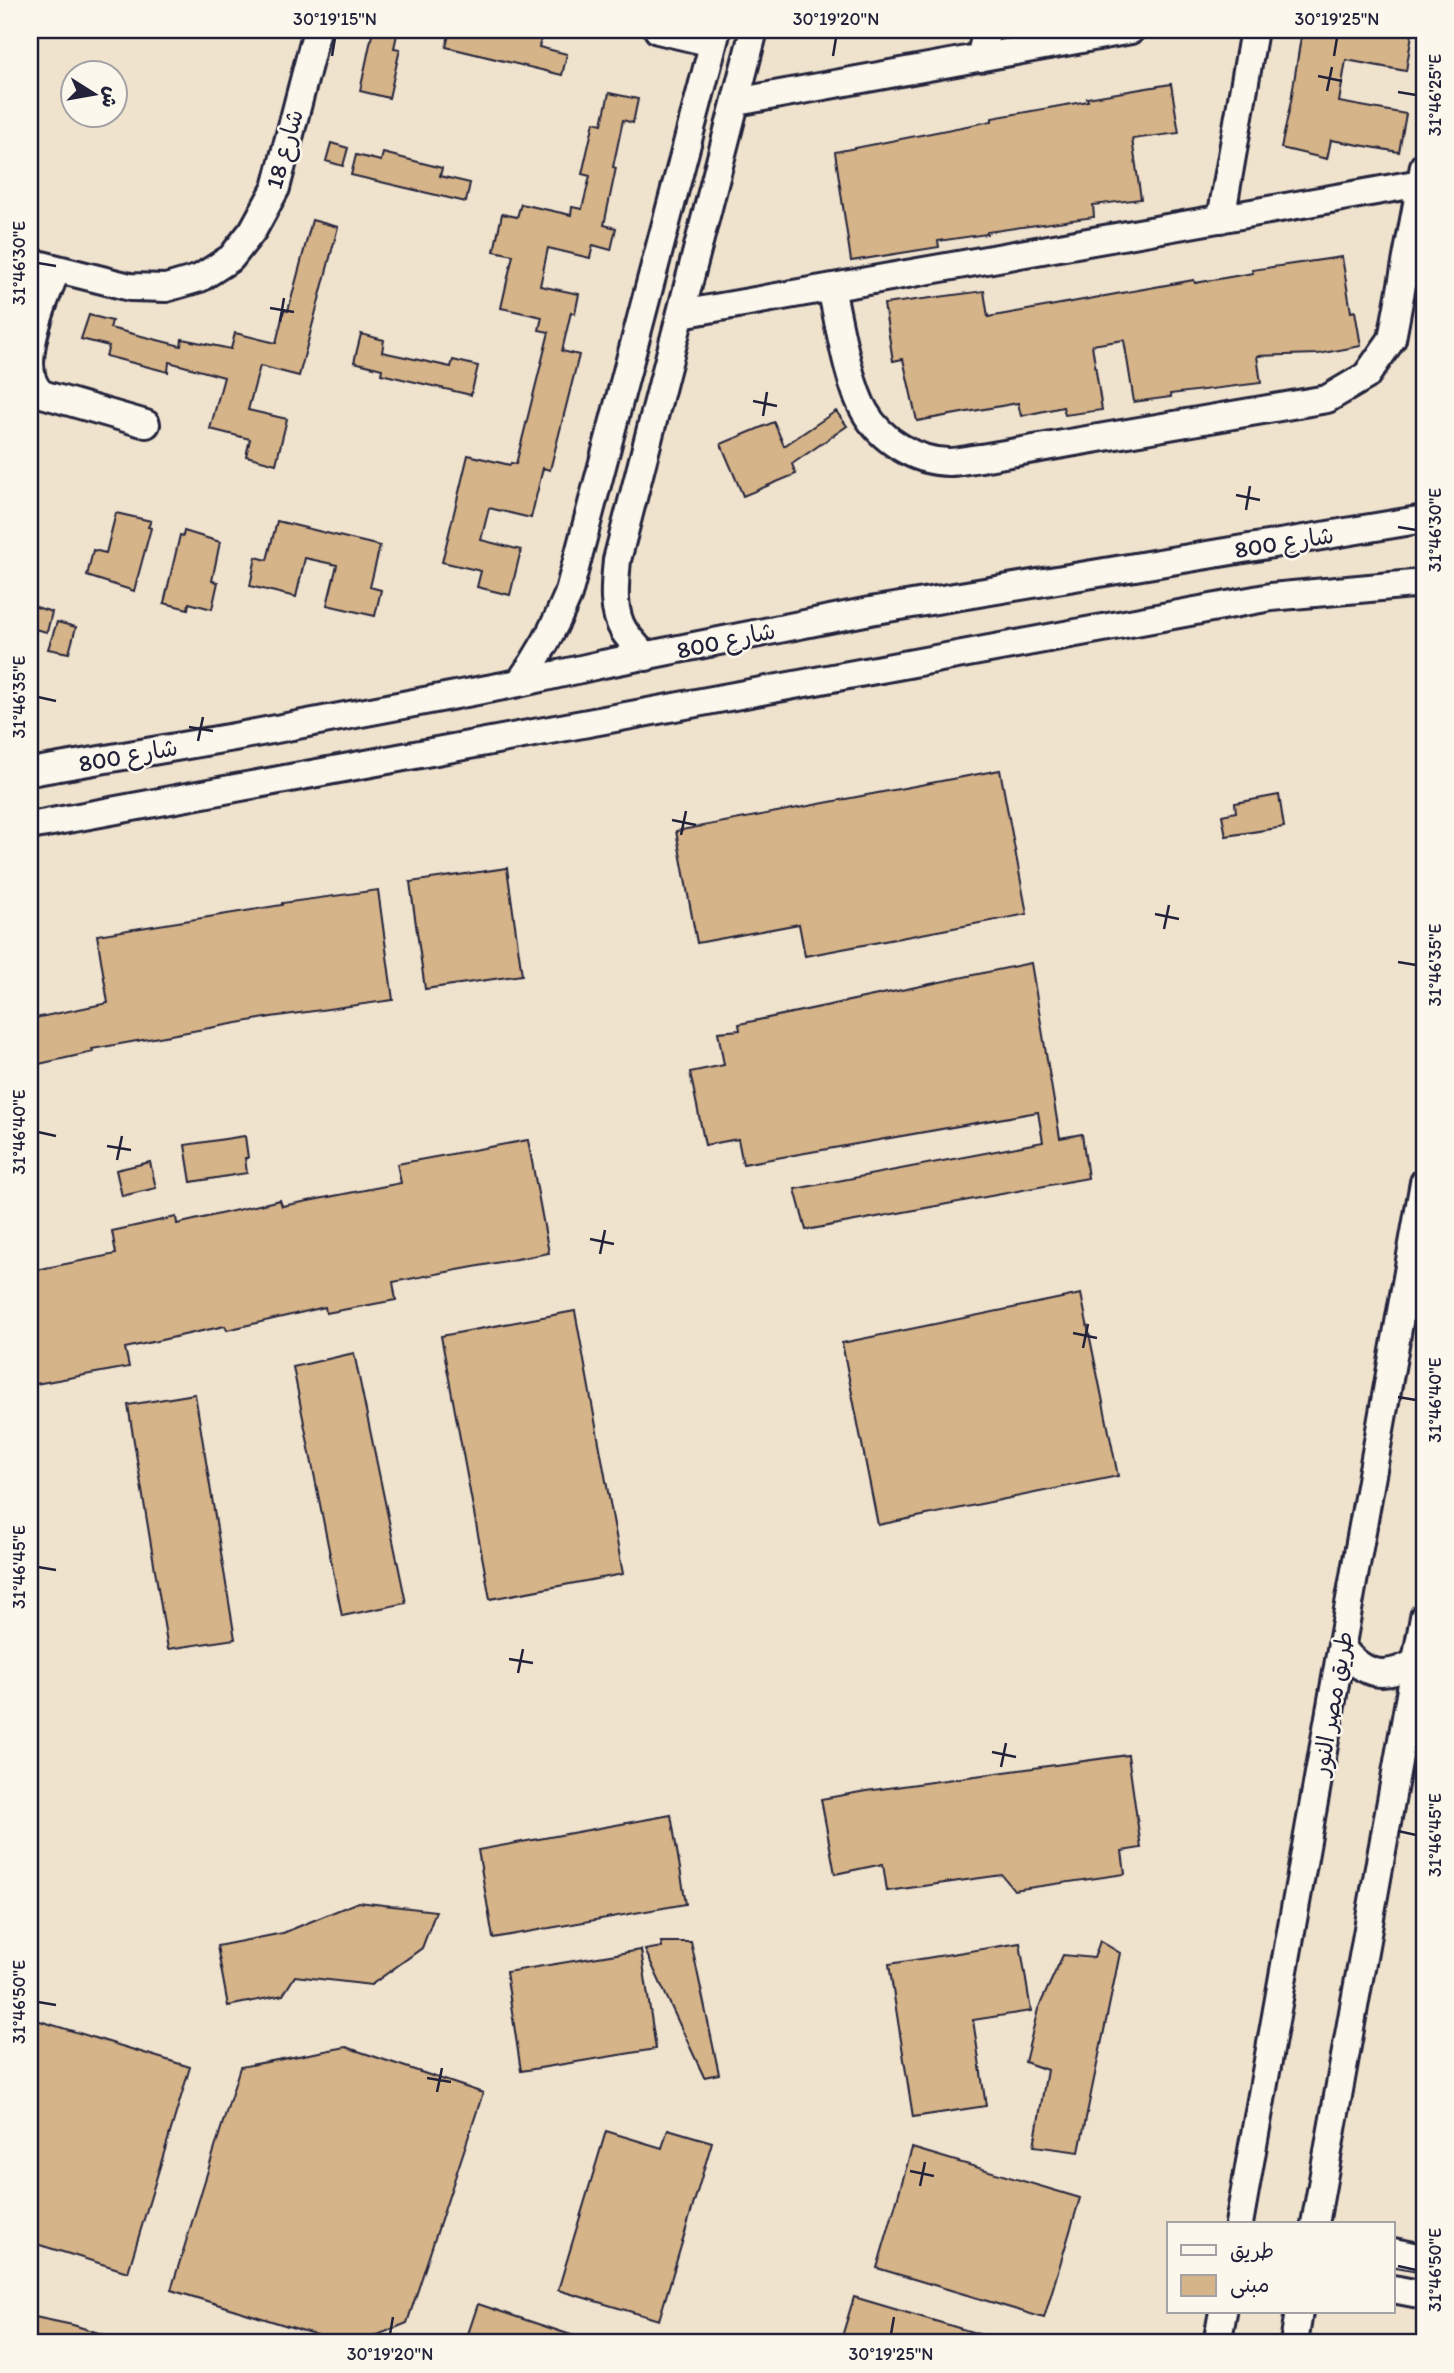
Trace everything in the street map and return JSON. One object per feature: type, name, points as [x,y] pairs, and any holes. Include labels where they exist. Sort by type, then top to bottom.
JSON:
[{"type":"street","name":"شارع 18","points":[[30,262],[130,287],[166,288],[201,278],[231,258],[253,230],[276,188],[317,30]]},
{"type":"street","points":[[519,684],[539,656],[568,595],[715,36],[658,30]]},
{"type":"street","points":[[646,657],[623,630],[618,616],[613,596],[617,560],[754,30]]},
{"type":"street","points":[[980,58],[987,30]]},
{"type":"street","points":[[736,102],[1130,30]]},
{"type":"street","points":[[1221,219],[1254,30]]},
{"type":"street","points":[[681,314],[1221,219],[1423,175],[1392,339],[1366,376],[1327,399],[981,458],[947,462],[915,455],[886,438],[864,412],[853,381],[831,288]]},
{"type":"street","points":[[57,269],[43,303],[31,348],[30,378],[34,387],[42,394],[146,424]]},
{"type":"street","name":"شارع 800","points":[[30,772],[519,684],[603,664],[870,611],[1424,519]]},
{"type":"street","points":[[30,826],[1271,597],[1424,583]]},
{"type":"street","name":"طريق مصر النور","points":[[1239,2222],[1424,1182]]},
{"type":"street","points":[[1315,2222],[1424,1617]]},
{"type":"street","points":[[1342,1648],[1353,1661],[1367,1670],[1384,1674],[1401,1671],[1416,1662]]},
{"type":"street","points":[[1394,2252],[1424,2258]]},
{"type":"street","points":[[1394,2289],[1424,2293]]},
{"type":"street","points":[[1217,2343],[1223,2314]]},
{"type":"street","points":[[1294,2343],[1299,2314]]},
{"type":"building","points":[[373,30],[398,30],[394,48],[400,49],[389,98],[360,91]]},
{"type":"building","points":[[450,30],[508,30],[541,38],[539,47],[567,54],[562,75],[446,47]]},
{"type":"building","points":[[1302,30],[1389,30],[1412,34],[1406,71],[1346,60],[1339,102],[1406,114],[1399,152],[1331,140],[1327,159],[1281,148]]},
{"type":"building","points":[[1171,84],[1179,133],[1132,139],[1141,199],[1093,205],[1094,217],[987,232],[938,241],[939,247],[851,261],[835,152],[992,121],[992,118],[1088,101],[1087,98]]},
{"type":"building","points":[[609,93],[638,99],[633,123],[623,120],[613,167],[616,168],[604,225],[616,228],[611,250],[593,245],[590,258],[548,248],[540,286],[579,294],[575,314],[571,312],[562,351],[579,355],[550,470],[543,468],[531,518],[489,508],[481,540],[521,550],[510,595],[477,587],[481,571],[442,562],[468,455],[516,464],[549,332],[539,330],[542,317],[501,308],[513,255],[494,251],[502,214],[517,217],[521,204],[571,215],[572,207],[582,209],[590,176],[582,174],[594,122],[602,124]]},
{"type":"building","points":[[331,143],[348,148],[343,166],[326,161]]},
{"type":"building","points":[[383,153],[442,168],[440,176],[470,183],[466,202],[351,175],[356,155],[381,161]]},
{"type":"building","points":[[312,220],[338,227],[299,376],[260,366],[248,410],[287,419],[276,464],[246,456],[250,439],[210,429],[224,377],[169,362],[168,372],[106,356],[109,346],[81,339],[89,315],[112,321],[110,328],[181,346],[182,339],[231,349],[235,333],[276,343],[284,310],[288,311]]},
{"type":"building","points":[[1342,257],[1351,312],[1355,311],[1361,346],[1318,354],[1257,356],[1261,383],[1170,394],[1171,397],[1134,402],[1124,340],[1092,345],[1102,410],[1065,415],[1063,407],[1021,416],[1018,403],[917,421],[903,359],[893,361],[884,304],[984,291],[988,317],[1194,280],[1195,283],[1253,273],[1252,270]]},
{"type":"building","points":[[361,334],[384,340],[382,352],[451,367],[453,360],[478,366],[471,395],[381,374],[382,369],[354,362]]},
{"type":"building","points":[[836,411],[847,426],[792,464],[796,474],[743,496],[721,444],[774,422],[784,446]]},
{"type":"building","points":[[116,513],[151,521],[134,591],[87,576],[93,550],[106,553]]},
{"type":"building","points":[[277,521],[380,546],[370,587],[381,590],[375,616],[327,605],[337,565],[305,558],[296,597],[250,586],[256,557],[267,560]]},
{"type":"building","points":[[184,531],[220,542],[212,581],[218,582],[212,609],[189,603],[188,609],[164,603],[180,535],[183,536]]},
{"type":"building","points":[[30,605],[52,612],[47,632],[30,628]]},
{"type":"building","points":[[57,622],[76,627],[69,653],[48,649]]},
{"type":"building","points":[[1000,770],[1027,914],[805,956],[799,924],[697,943],[676,831]]},
{"type":"building","points":[[1279,795],[1284,827],[1226,836],[1222,815],[1236,812],[1235,803]]},
{"type":"building","points":[[507,868],[522,975],[425,989],[410,882]]},
{"type":"building","points":[[378,890],[393,1000],[271,1017],[92,1049],[93,1052],[30,1066],[30,1019],[108,1003],[97,935],[282,903]]},
{"type":"building","points":[[1031,963],[1060,1138],[1082,1134],[1088,1178],[806,1230],[795,1189],[1043,1142],[1038,1112],[743,1164],[738,1139],[705,1145],[690,1072],[724,1065],[718,1032],[740,1030],[739,1024]]},
{"type":"building","points":[[245,1136],[247,1173],[191,1182],[185,1145]]},
{"type":"building","points":[[528,1140],[549,1253],[393,1282],[396,1300],[326,1313],[325,1307],[227,1330],[225,1326],[125,1348],[129,1367],[30,1385],[30,1271],[116,1254],[112,1231],[176,1217],[177,1224],[280,1200],[282,1206],[401,1183],[397,1164]]},
{"type":"building","points":[[150,1162],[156,1188],[122,1196],[116,1170]]},
{"type":"building","points":[[1081,1294],[1118,1476],[878,1525],[842,1343]]},
{"type":"building","points":[[575,1311],[623,1574],[490,1599],[441,1336]]},
{"type":"building","points":[[354,1353],[406,1603],[342,1616],[293,1367]]},
{"type":"building","points":[[195,1394],[235,1639],[168,1649],[128,1405]]},
{"type":"building","points":[[1128,1755],[1141,1848],[1122,1851],[1125,1874],[1014,1890],[1002,1875],[887,1891],[883,1864],[835,1874],[821,1799]]},
{"type":"building","points":[[671,1815],[686,1904],[493,1938],[478,1850]]},
{"type":"building","points":[[358,1902],[436,1911],[422,1948],[371,1985],[295,1976],[283,1995],[228,2006],[217,1946],[283,1933]]},
{"type":"building","points":[[1100,1941],[1120,1953],[1079,2152],[1034,2146],[1047,2070],[1025,2062],[1038,2009],[1063,1955],[1094,1958]]},
{"type":"building","points":[[661,1942],[691,1942],[719,2074],[704,2077],[645,1950],[662,1947]]},
{"type":"building","points":[[1020,1943],[1031,2011],[973,2020],[986,2106],[913,2117],[889,1964]]},
{"type":"building","points":[[641,1950],[656,2049],[521,2071],[506,1972]]},
{"type":"building","points":[[30,2018],[190,2067],[128,2272],[30,2242]]},
{"type":"building","points":[[346,2047],[483,2093],[407,2323],[358,2343],[343,2343],[171,2290],[240,2067]]},
{"type":"building","points":[[668,2129],[712,2142],[659,2320],[558,2290],[606,2131],[662,2148]]},
{"type":"building","points":[[912,2148],[1080,2198],[1044,2318],[877,2268]]},
{"type":"building","points":[[854,2297],[996,2339],[996,2343],[840,2343]]},
{"type":"building","points":[[478,2304],[586,2340],[585,2343],[465,2343]]},
{"type":"building","points":[[30,2316],[73,2325],[118,2339],[117,2343],[30,2343]]}]
